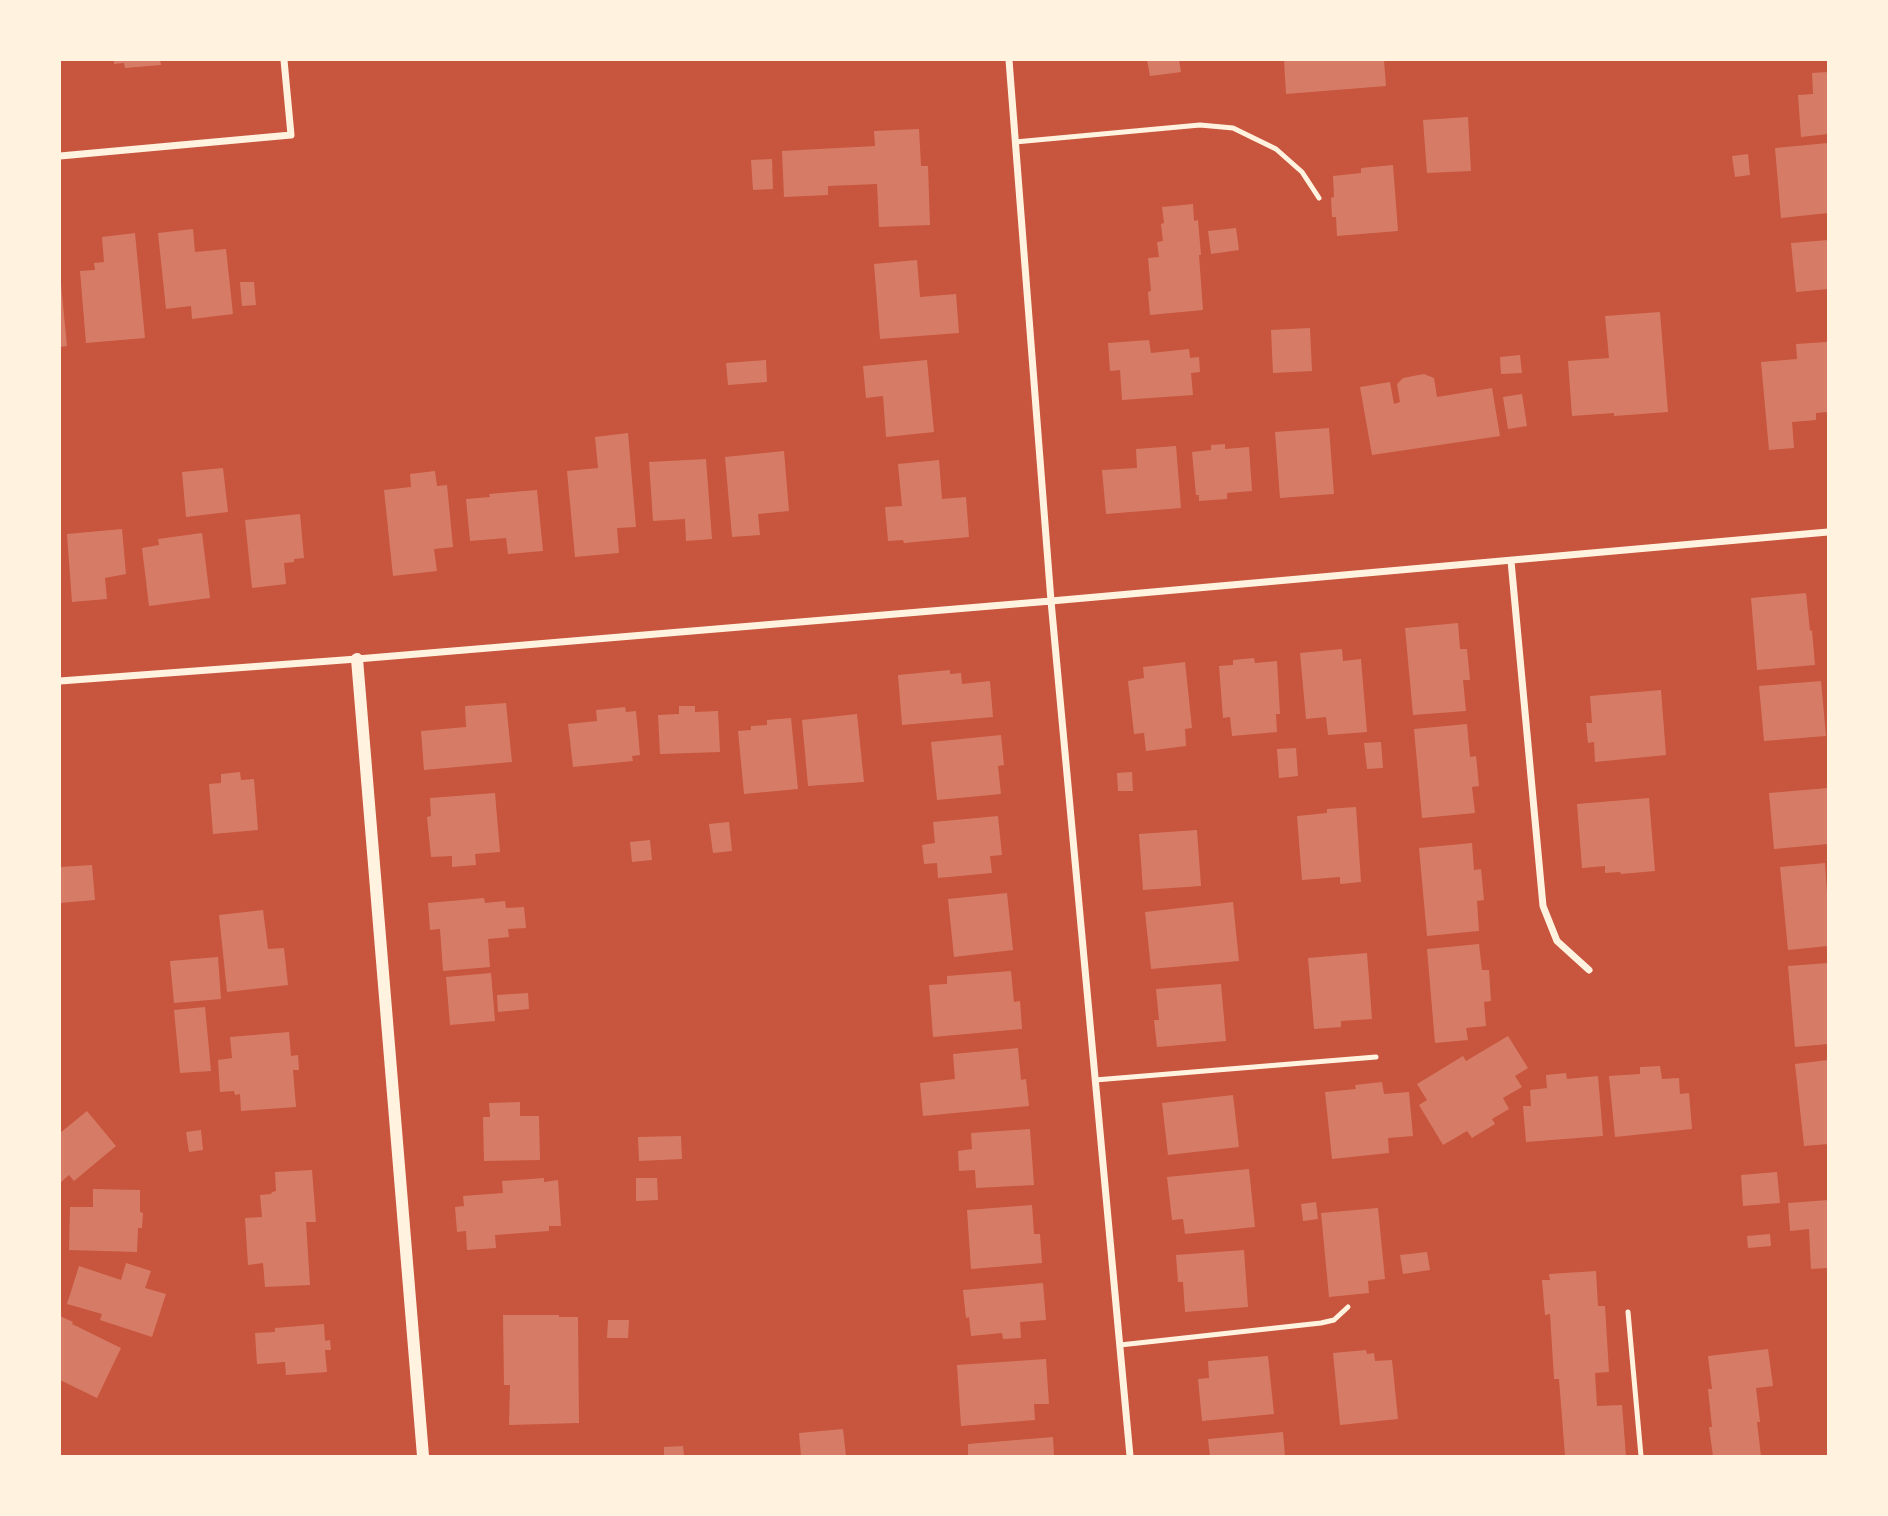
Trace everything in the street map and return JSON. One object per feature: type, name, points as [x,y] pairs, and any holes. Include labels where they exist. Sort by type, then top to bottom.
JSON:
[{"type":"street","points":[[60,156],[291,135],[284,60]]},
{"type":"street","points":[[1009,60],[1051,601],[1130,1457]]},
{"type":"street","points":[[60,681],[1051,601],[1829,532]]},
{"type":"street","points":[[1511,561],[1543,906],[1557,941],[1589,970]]},
{"type":"street","points":[[357,659],[423,1457]]},
{"type":"lane","points":[[1015,142],[1200,125],[1233,128],[1276,149],[1302,172],[1318,198]]},
{"type":"lane","points":[[1095,1080],[1376,1057]]},
{"type":"lane","points":[[1120,1345],[1321,1323],[1334,1320],[1348,1307]]},
{"type":"lane","points":[[1628,1312],[1641,1457]]},
{"type":"building","points":[[114,60],[160,60],[161,65],[125,68],[124,63],[114,64]]},
{"type":"building","points":[[1147,60],[1179,60],[1181,72],[1150,76]]},
{"type":"building","points":[[1284,60],[1384,60],[1386,86],[1286,94]]},
{"type":"building","points":[[1828,72],[1828,134],[1801,137],[1798,95],[1813,94],[1812,73]]},
{"type":"building","points":[[1468,117],[1471,171],[1427,173],[1423,120]]},
{"type":"building","points":[[919,129],[921,166],[928,166],[930,225],[879,227],[877,184],[828,186],[828,195],[784,197],[782,151],[875,146],[874,131]]},
{"type":"building","points":[[1828,143],[1828,213],[1781,218],[1775,148]]},
{"type":"building","points":[[1748,154],[1750,175],[1735,177],[1732,156]]},
{"type":"building","points":[[772,159],[773,189],[753,190],[751,160]]},
{"type":"building","points":[[1393,165],[1398,231],[1337,236],[1336,217],[1332,217],[1333,176],[1361,173],[1361,168]]},
{"type":"building","points":[[1193,204],[1194,221],[1198,220],[1203,310],[1150,315],[1148,258],[1159,257],[1157,242],[1163,241],[1162,207]]},
{"type":"building","points":[[1236,228],[1239,250],[1211,254],[1208,231]]},
{"type":"building","points":[[193,229],[195,252],[226,249],[233,314],[192,319],[191,306],[166,309],[158,233]]},
{"type":"building","points":[[135,233],[145,338],[86,343],[80,271],[95,270],[94,263],[104,262],[102,237]]},
{"type":"building","points":[[1828,240],[1828,289],[1796,292],[1791,243]]},
{"type":"building","points":[[917,260],[920,297],[956,294],[959,333],[880,339],[874,264]]},
{"type":"building","points":[[240,282],[254,282],[256,305],[242,306]]},
{"type":"building","points":[[60,284],[67,346],[60,347]]},
{"type":"building","points":[[1660,312],[1668,412],[1572,416],[1568,361],[1609,358],[1605,316]]},
{"type":"building","points":[[1310,328],[1312,371],[1273,373],[1271,330]]},
{"type":"building","points":[[1149,340],[1151,353],[1189,349],[1190,358],[1199,357],[1200,372],[1191,373],[1193,395],[1122,400],[1120,370],[1110,371],[1108,343]]},
{"type":"building","points":[[1827,342],[1828,412],[1816,413],[1816,420],[1792,422],[1794,448],[1769,450],[1761,362],[1797,359],[1796,344]]},
{"type":"building","points":[[1520,355],[1522,373],[1501,374],[1500,357]]},
{"type":"building","points":[[766,360],[767,382],[728,385],[726,363]]},
{"type":"building","points":[[927,360],[934,432],[886,437],[883,396],[866,398],[863,366]]},
{"type":"building","points":[[1424,374],[1434,378],[1437,397],[1492,388],[1500,436],[1372,455],[1360,387],[1390,382],[1394,404],[1400,402],[1397,384],[1403,378]]},
{"type":"building","points":[[1522,394],[1527,426],[1508,429],[1503,397]]},
{"type":"building","points":[[1329,428],[1334,494],[1280,498],[1275,432]]},
{"type":"building","points":[[628,433],[636,527],[617,528],[619,553],[575,557],[567,471],[598,468],[595,437]]},
{"type":"building","points":[[1225,444],[1225,449],[1249,447],[1252,491],[1227,493],[1227,499],[1199,501],[1199,495],[1196,495],[1192,452],[1211,450],[1211,445]]},
{"type":"building","points":[[1176,446],[1181,508],[1106,514],[1102,470],[1137,468],[1136,449]]},
{"type":"building","points":[[784,451],[789,511],[758,514],[760,535],[732,537],[725,457]]},
{"type":"building","points":[[706,459],[712,539],[686,541],[685,519],[653,521],[649,462]]},
{"type":"building","points":[[939,460],[942,499],[966,497],[969,537],[904,543],[903,540],[888,541],[885,507],[902,506],[898,464]]},
{"type":"building","points":[[223,468],[228,512],[186,517],[182,472]]},
{"type":"building","points":[[435,471],[437,486],[447,485],[453,547],[434,549],[437,571],[393,576],[384,490],[411,487],[410,474]]},
{"type":"building","points":[[537,490],[543,551],[508,554],[506,538],[470,541],[466,499]]},
{"type":"building","points":[[300,514],[304,558],[284,563],[286,584],[252,588],[245,520]]},
{"type":"building","points":[[122,529],[126,574],[105,578],[107,599],[72,602],[67,534]]},
{"type":"building","points":[[202,533],[210,598],[149,606],[142,548],[159,545],[158,539]]},
{"type":"building","points":[[1806,593],[1815,665],[1757,670],[1751,598]]},
{"type":"building","points":[[1458,623],[1460,649],[1467,649],[1470,680],[1463,680],[1466,711],[1413,715],[1405,628]]},
{"type":"building","points":[[1342,649],[1343,661],[1361,659],[1367,732],[1328,735],[1326,717],[1306,719],[1300,653]]},
{"type":"building","points":[[1254,658],[1255,663],[1277,661],[1280,714],[1276,714],[1277,732],[1232,736],[1230,717],[1223,718],[1219,666],[1233,665],[1233,660]]},
{"type":"building","points":[[1185,662],[1192,728],[1185,729],[1186,746],[1146,751],[1144,733],[1134,734],[1128,681],[1144,678],[1143,667]]},
{"type":"building","points":[[950,670],[950,674],[961,673],[962,684],[990,681],[993,717],[902,725],[898,675]]},
{"type":"building","points":[[1821,681],[1826,736],[1764,741],[1759,686]]},
{"type":"building","points":[[1661,690],[1666,755],[1595,762],[1594,742],[1588,743],[1586,723],[1592,723],[1590,696]]},
{"type":"building","points":[[506,703],[512,762],[424,770],[421,731],[466,727],[465,706]]},
{"type":"building","points":[[679,706],[695,706],[695,712],[718,711],[720,752],[660,754],[658,715],[679,714]]},
{"type":"building","points":[[625,707],[626,712],[636,711],[640,755],[632,756],[633,761],[573,767],[568,724],[597,721],[596,710]]},
{"type":"building","points":[[857,714],[864,782],[808,786],[802,720]]},
{"type":"building","points":[[791,718],[798,789],[744,794],[738,731],[751,730],[751,726],[767,725],[767,720]]},
{"type":"building","points":[[1467,724],[1470,757],[1476,756],[1479,786],[1472,787],[1475,813],[1422,818],[1414,729]]},
{"type":"building","points":[[1001,735],[1004,765],[998,766],[1001,794],[937,800],[931,742]]},
{"type":"building","points":[[1381,742],[1383,768],[1367,769],[1364,743]]},
{"type":"building","points":[[1296,748],[1298,776],[1279,778],[1277,749]]},
{"type":"building","points":[[240,772],[241,780],[254,779],[258,830],[213,834],[209,784],[221,783],[221,774]]},
{"type":"building","points":[[1132,772],[1133,791],[1118,791],[1117,773]]},
{"type":"building","points":[[1828,788],[1828,844],[1774,849],[1769,793]]},
{"type":"building","points":[[495,793],[500,852],[475,854],[476,865],[452,867],[452,856],[431,857],[427,817],[431,816],[430,798]]},
{"type":"building","points":[[1649,798],[1655,871],[1621,874],[1605,873],[1605,866],[1582,868],[1577,804]]},
{"type":"building","points":[[1356,807],[1361,882],[1340,884],[1340,877],[1302,880],[1297,816],[1327,813],[1327,809]]},
{"type":"building","points":[[998,816],[1002,855],[990,856],[992,873],[938,878],[937,863],[924,864],[922,845],[935,843],[933,822]]},
{"type":"building","points":[[729,822],[732,851],[713,853],[709,824]]},
{"type":"building","points":[[1197,830],[1201,886],[1143,890],[1139,834]]},
{"type":"building","points":[[650,840],[652,860],[632,862],[630,842]]},
{"type":"building","points":[[1472,843],[1474,870],[1481,869],[1484,900],[1477,901],[1479,931],[1427,936],[1419,848]]},
{"type":"building","points":[[1825,863],[1828,946],[1788,950],[1780,867]]},
{"type":"building","points":[[92,865],[95,900],[60,903],[60,867]]},
{"type":"building","points":[[1007,893],[1013,950],[954,957],[948,899]]},
{"type":"building","points":[[484,898],[485,903],[505,901],[506,908],[524,907],[526,928],[508,929],[509,937],[488,939],[490,967],[443,971],[440,929],[430,930],[428,903]]},
{"type":"building","points":[[1233,902],[1239,961],[1151,969],[1145,912]]},
{"type":"building","points":[[263,910],[268,949],[284,948],[288,985],[227,992],[219,915]]},
{"type":"building","points":[[1479,944],[1482,970],[1489,970],[1491,1001],[1484,1002],[1486,1026],[1466,1028],[1468,1040],[1435,1043],[1427,949]]},
{"type":"building","points":[[1367,953],[1372,1019],[1341,1021],[1341,1027],[1314,1029],[1308,958]]},
{"type":"building","points":[[218,957],[221,999],[174,1003],[170,961]]},
{"type":"building","points":[[1828,963],[1828,1044],[1795,1047],[1788,966]]},
{"type":"building","points":[[1011,971],[1014,1002],[1020,1001],[1022,1029],[933,1037],[929,985],[947,984],[947,976]]},
{"type":"building","points":[[491,973],[495,1021],[450,1025],[446,977]]},
{"type":"building","points":[[1221,984],[1226,1041],[1157,1047],[1154,1020],[1159,1020],[1156,989]]},
{"type":"building","points":[[528,993],[529,1009],[498,1012],[497,995]]},
{"type":"building","points":[[205,1007],[211,1071],[180,1073],[174,1010]]},
{"type":"building","points":[[289,1032],[291,1056],[298,1055],[299,1070],[293,1070],[296,1107],[241,1111],[240,1094],[235,1095],[234,1091],[220,1092],[218,1060],[232,1058],[230,1037]]},
{"type":"building","points":[[1508,1036],[1528,1068],[1515,1076],[1522,1087],[1503,1098],[1509,1109],[1492,1119],[1495,1124],[1472,1138],[1467,1131],[1443,1145],[1419,1105],[1427,1100],[1417,1084],[1463,1056],[1466,1061]]},
{"type":"building","points":[[1018,1048],[1021,1080],[1026,1079],[1029,1106],[923,1116],[920,1083],[955,1079],[953,1054]]},
{"type":"building","points":[[1828,1060],[1828,1144],[1804,1146],[1795,1064]]},
{"type":"building","points":[[1660,1066],[1662,1079],[1679,1078],[1680,1094],[1689,1093],[1692,1129],[1615,1137],[1609,1076],[1640,1074],[1640,1067]]},
{"type":"building","points":[[1566,1073],[1567,1079],[1598,1076],[1603,1136],[1526,1142],[1523,1106],[1531,1106],[1530,1090],[1547,1088],[1546,1075]]},
{"type":"building","points":[[1382,1082],[1384,1094],[1409,1092],[1413,1136],[1388,1138],[1389,1153],[1332,1159],[1325,1092],[1356,1089],[1355,1085]]},
{"type":"building","points":[[1233,1095],[1239,1147],[1168,1155],[1162,1103]]},
{"type":"building","points":[[520,1102],[520,1116],[539,1116],[540,1160],[484,1161],[483,1117],[490,1117],[489,1103]]},
{"type":"building","points":[[87,1111],[116,1146],[74,1181],[69,1175],[60,1183],[60,1133]]},
{"type":"building","points":[[1030,1129],[1034,1185],[976,1188],[975,1170],[959,1171],[958,1151],[972,1149],[971,1133]]},
{"type":"building","points":[[201,1130],[203,1150],[189,1152],[186,1132]]},
{"type":"building","points":[[681,1136],[682,1159],[639,1161],[638,1137]]},
{"type":"building","points":[[1249,1169],[1255,1227],[1185,1234],[1183,1219],[1172,1220],[1167,1177]]},
{"type":"building","points":[[312,1170],[316,1222],[306,1222],[310,1285],[265,1287],[263,1263],[248,1265],[245,1218],[262,1217],[260,1195],[276,1191],[275,1172]]},
{"type":"building","points":[[1777,1172],[1780,1203],[1743,1206],[1741,1175]]},
{"type":"building","points":[[544,1178],[544,1182],[558,1180],[561,1226],[549,1226],[549,1231],[495,1235],[496,1248],[467,1250],[466,1231],[457,1232],[455,1207],[464,1206],[463,1196],[503,1193],[502,1181]]},
{"type":"building","points":[[636,1178],[657,1178],[658,1200],[636,1201]]},
{"type":"building","points":[[93,1189],[140,1190],[140,1212],[143,1213],[142,1228],[138,1228],[137,1252],[69,1250],[70,1207],[93,1207]]},
{"type":"building","points":[[1828,1200],[1828,1268],[1811,1269],[1809,1229],[1790,1231],[1788,1203]]},
{"type":"building","points":[[1316,1202],[1318,1219],[1303,1221],[1301,1204]]},
{"type":"building","points":[[1032,1205],[1034,1234],[1040,1234],[1042,1263],[971,1269],[967,1210]]},
{"type":"building","points":[[1378,1208],[1385,1279],[1368,1281],[1369,1293],[1329,1297],[1321,1213]]},
{"type":"building","points":[[1770,1234],[1771,1246],[1748,1248],[1747,1236]]},
{"type":"building","points":[[1244,1250],[1248,1307],[1185,1312],[1183,1282],[1178,1282],[1176,1255]]},
{"type":"building","points":[[1427,1252],[1430,1270],[1403,1274],[1400,1255]]},
{"type":"building","points":[[126,1263],[151,1271],[145,1288],[166,1294],[152,1337],[100,1320],[102,1314],[67,1304],[79,1266],[121,1280]]},
{"type":"building","points":[[1596,1271],[1598,1306],[1605,1306],[1609,1372],[1595,1373],[1597,1406],[1622,1405],[1626,1456],[1565,1456],[1559,1379],[1554,1379],[1550,1314],[1545,1315],[1542,1280],[1550,1280],[1549,1274]]},
{"type":"building","points":[[1043,1283],[1046,1320],[1020,1322],[1021,1338],[1003,1339],[1002,1333],[971,1336],[963,1290]]},
{"type":"building","points":[[503,1315],[578,1317],[579,1423],[509,1425],[510,1385],[504,1385]]},
{"type":"building","points":[[60,1316],[121,1348],[97,1398],[60,1380]]},
{"type":"building","points":[[608,1320],[629,1320],[628,1338],[607,1338]]},
{"type":"building","points":[[324,1324],[325,1341],[330,1340],[331,1350],[325,1350],[327,1372],[286,1375],[285,1362],[257,1364],[255,1333],[275,1332],[275,1328]]},
{"type":"building","points":[[1768,1349],[1773,1386],[1756,1388],[1761,1456],[1713,1456],[1709,1427],[1712,1427],[1708,1389],[1712,1389],[1708,1356]]},
{"type":"building","points":[[1366,1350],[1367,1354],[1374,1353],[1375,1361],[1392,1360],[1398,1419],[1340,1425],[1333,1353]]},
{"type":"building","points":[[1268,1356],[1274,1414],[1202,1421],[1198,1379],[1209,1378],[1208,1361]]},
{"type":"building","points":[[1046,1359],[1049,1404],[1034,1404],[1035,1420],[961,1426],[957,1365]]},
{"type":"building","points":[[843,1429],[846,1456],[801,1456],[799,1433]]},
{"type":"building","points":[[1283,1432],[1285,1456],[1210,1456],[1208,1439]]},
{"type":"building","points":[[1053,1437],[1054,1456],[968,1456],[968,1444]]},
{"type":"building","points":[[683,1446],[684,1456],[664,1456],[664,1447]]}]
